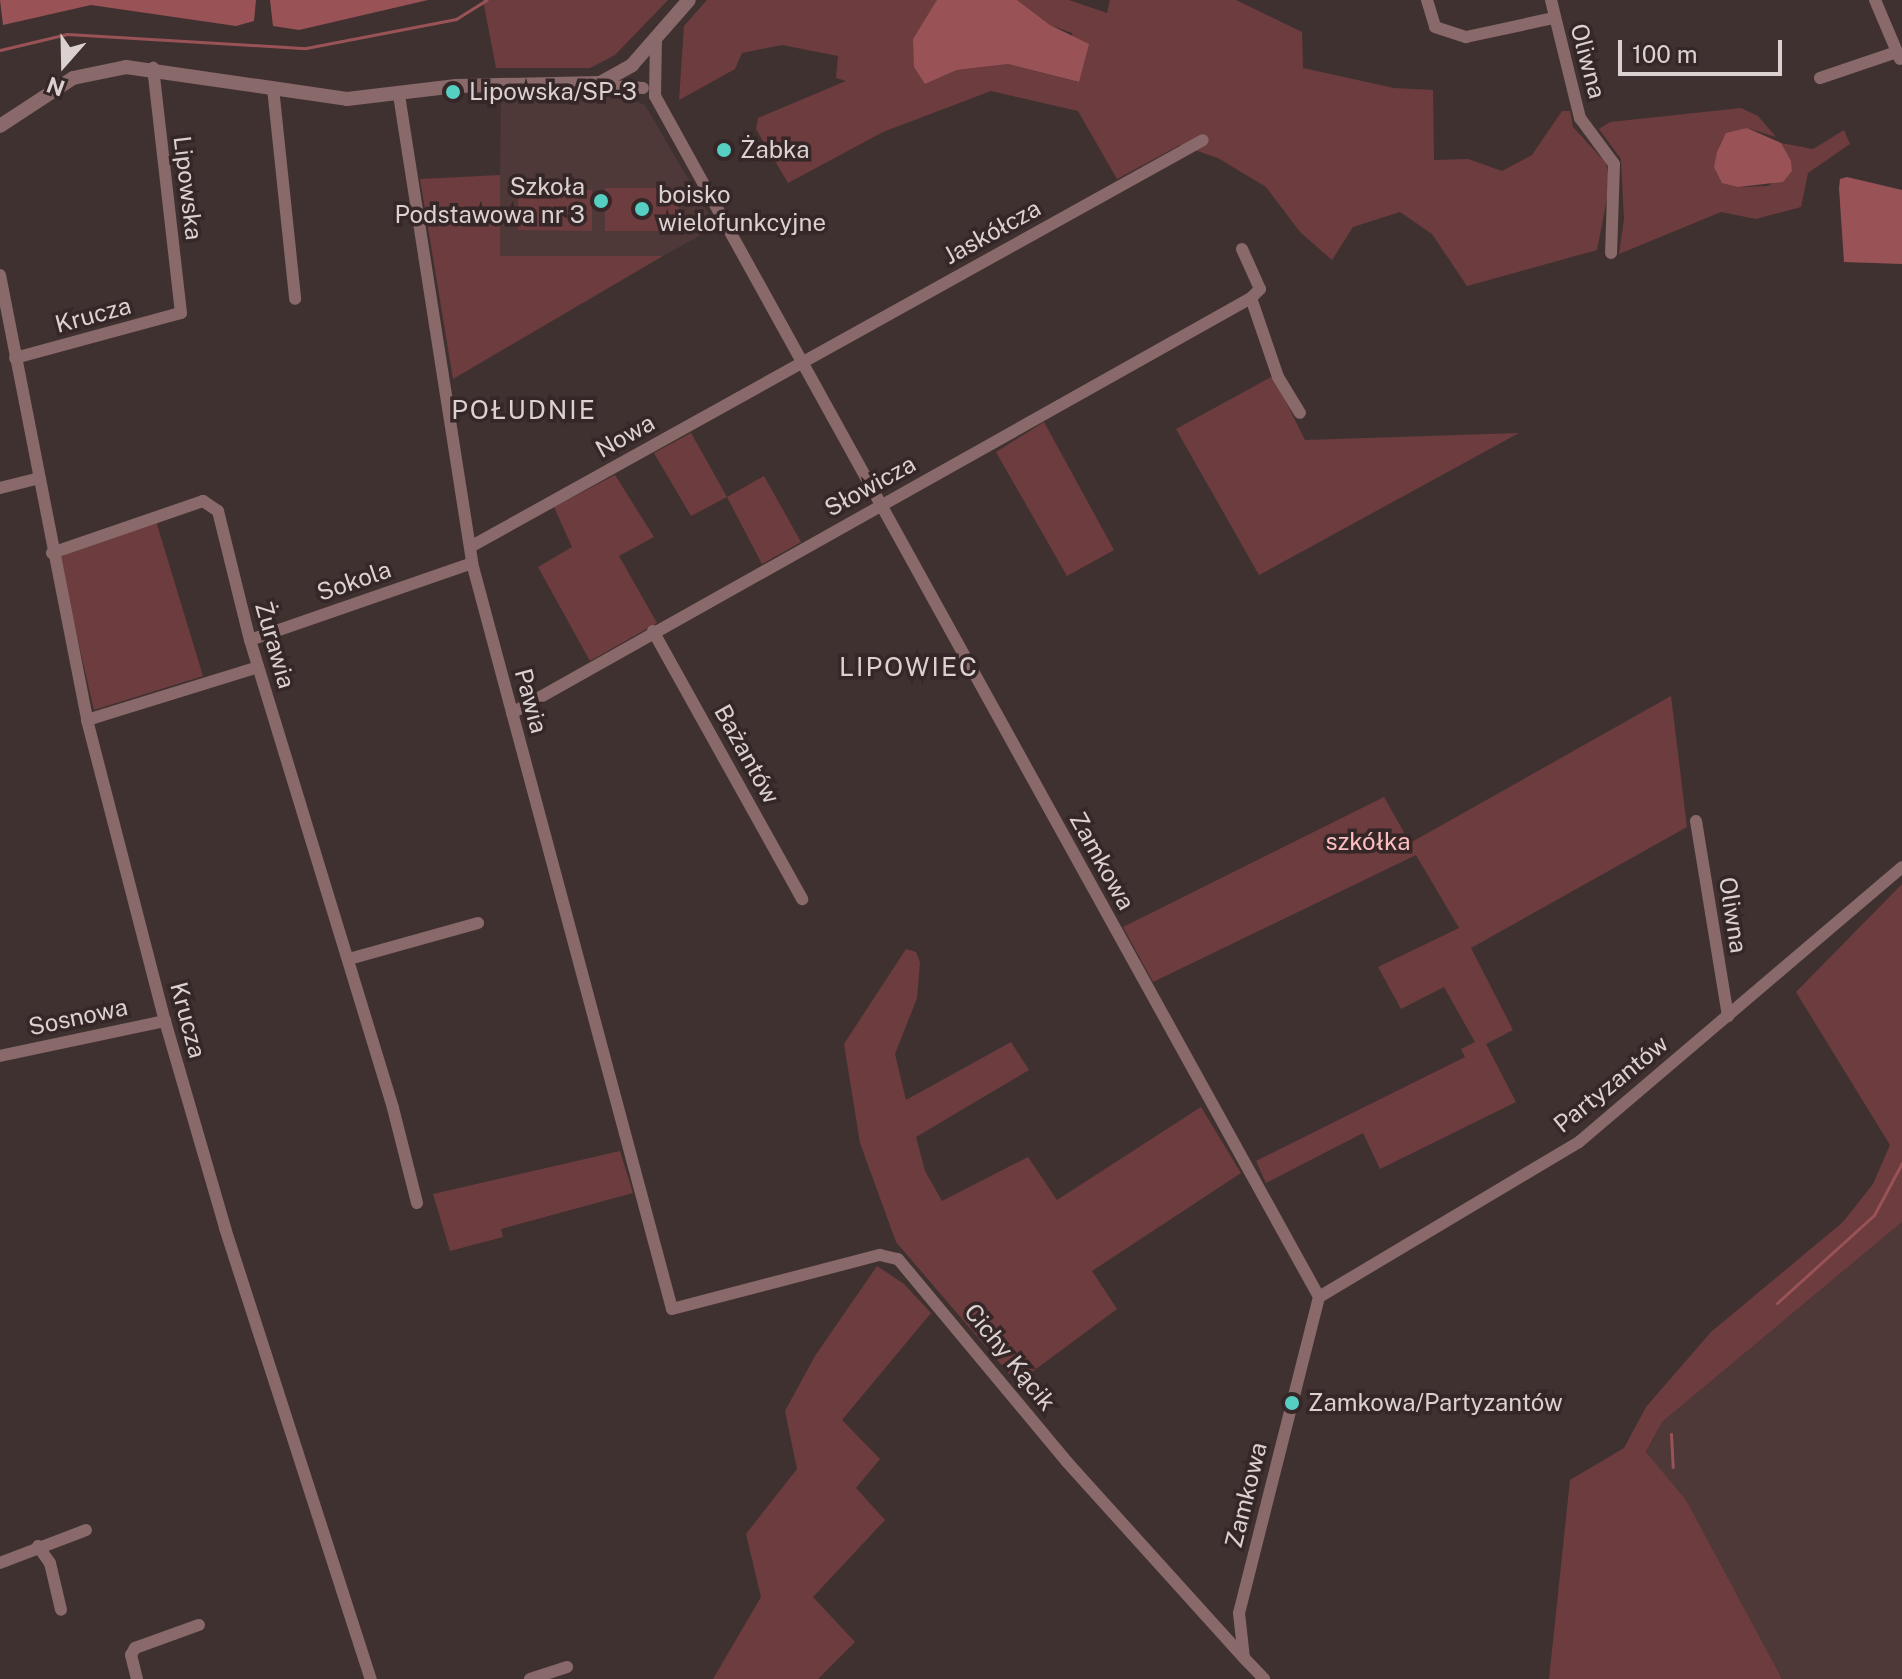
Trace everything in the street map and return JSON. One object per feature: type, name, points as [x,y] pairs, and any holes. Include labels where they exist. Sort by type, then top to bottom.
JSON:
[{"type":"street","points":[[587,85],[611,79],[630,66],[689,0]]},
{"type":"street","name":"Oliwna","points":[[1427,0],[1435,27],[1466,37],[1554,18],[1580,118],[1614,164],[1611,253]]},
{"type":"street","points":[[1551,0],[1554,18]]},
{"type":"street","points":[[1820,78],[1899,55],[1875,0]]},
{"type":"street","name":"Zamkowa","points":[[656,38],[648,85],[1319,1297],[1239,1613],[1244,1658]]},
{"type":"street","points":[[630,66],[648,85]]},
{"type":"street","points":[[0,126],[73,78],[99,70],[153,68],[347,99],[456,86],[648,85]]},
{"type":"street","name":"Lipowska","points":[[153,68],[181,313]]},
{"type":"street","points":[[273,88],[295,299]]},
{"type":"street","name":"Pawia","points":[[399,95],[472,563],[672,1309]]},
{"type":"street","name":"Jaskółcza","points":[[802,363],[1203,140]]},
{"type":"street","points":[[1242,249],[1260,289],[1251,298],[1278,377],[1300,413]]},
{"type":"street","name":"Krucza","points":[[0,275],[36,479],[87,720],[165,1021],[225,1228],[371,1679]]},
{"type":"street","name":"Słowicza","points":[[512,713],[653,631],[1251,298]]},
{"type":"street","name":"Krucza","points":[[15,358],[181,313]]},
{"type":"street","name":"Nowa","points":[[470,547],[802,363]]},
{"type":"street","points":[[0,488],[36,479]]},
{"type":"street","name":"Żurawia","points":[[52,553],[211,502],[258,667],[349,959],[417,1203]]},
{"type":"street","name":"Sokola","points":[[250,640],[472,563]]},
{"type":"street","name":"Bażantów","points":[[653,631],[802,899]]},
{"type":"street","points":[[87,720],[258,667]]},
{"type":"street","name":"Oliwna","points":[[1696,821],[1728,1016]]},
{"type":"street","name":"Partyzantów","points":[[1319,1297],[1579,1142],[1902,867]]},
{"type":"street","points":[[349,959],[478,923]]},
{"type":"street","name":"Sosnowa","points":[[0,1056],[165,1021]]},
{"type":"street","name":"Cichy Kącik","points":[[672,1309],[880,1255],[898,1259],[1067,1462],[1244,1658]]},
{"type":"street","points":[[0,1563],[86,1530]]},
{"type":"street","points":[[38,1546],[50,1563],[61,1610]]},
{"type":"street","points":[[137,1679],[131,1655],[135,1648],[199,1625]]},
{"type":"street","points":[[1244,1658],[1264,1679]]},
{"type":"street","points":[[530,1679],[567,1667]]},
{"type":"shaded area","points":[[0,0],[256,0],[254,21],[236,26],[91,5],[3,25]]},
{"type":"shaded area","points":[[270,0],[428,0],[299,30],[273,26]]},
{"type":"shaded area","points":[[937,0],[1017,0],[1050,25],[1089,44],[1079,82],[1008,64],[957,70],[925,84],[914,67],[913,39]]},
{"type":"shaded area","name":"Szkoła Podstawowa nr 3","points":[[626,97],[645,105],[716,227],[663,256],[499,256],[501,98]]},
{"type":"shaded area","points":[[1747,128],[1781,143],[1791,161],[1792,171],[1783,182],[1738,187],[1722,183],[1714,167],[1717,152],[1726,133]]},
{"type":"shaded area","points":[[1847,177],[1902,190],[1902,264],[1844,262],[1839,188],[1840,179]]},
{"type":"shaded area","points":[[1902,1222],[1902,1679],[1782,1679],[1646,1453],[1662,1422]]},
{"type":"green space","points":[[483,0],[668,0],[615,55],[590,68],[496,68]]},
{"type":"green space","points":[[707,0],[937,0],[925,84],[957,70],[1008,64],[1078,82],[1072,33],[1050,25],[1017,0],[1069,0],[1107,13],[1110,0],[1236,0],[1302,32],[1303,68],[1394,88],[1433,90],[1434,160],[1468,159],[1502,171],[1532,155],[1562,111],[1570,111],[1573,127],[1606,163],[1610,183],[1597,250],[1467,286],[1432,234],[1400,212],[1353,227],[1332,260],[1300,232],[1266,187],[1218,158],[1180,145],[1117,179],[1078,111],[991,91],[883,132],[788,183],[756,129],[758,118],[846,81],[836,78],[838,56],[782,45],[742,53],[735,69],[679,100],[684,26]]},
{"type":"green space","points":[[1741,108],[1758,116],[1776,137],[1747,128],[1738,187],[1768,186],[1792,171],[1781,143],[1813,149],[1844,130],[1850,144],[1808,173],[1801,207],[1756,219],[1721,212],[1619,254],[1624,219],[1621,159],[1599,129],[1610,122]]},
{"type":"green space","points":[[500,175],[500,256],[663,256],[453,379],[420,179]]},
{"type":"green space","name":"boisko wielofunkcyjne","points":[[605,188],[679,188],[679,231],[605,231]]},
{"type":"green space","points":[[518,189],[592,190],[592,231],[518,230]]},
{"type":"green space","points":[[1273,376],[1305,440],[1519,433],[1259,575],[1176,429]]},
{"type":"green space","points":[[1044,422],[1114,550],[1067,576],[996,452]]},
{"type":"green space","points":[[691,433],[727,497],[691,516],[654,453]]},
{"type":"green space","points":[[615,475],[654,537],[619,556],[657,623],[590,661],[538,567],[572,547],[554,507]]},
{"type":"green space","points":[[764,476],[801,542],[762,564],[727,497]]},
{"type":"green space","points":[[156,521],[203,676],[94,710],[59,557]]},
{"type":"green space","name":"szkółka","points":[[1671,696],[1687,827],[1471,948],[1513,1030],[1486,1044],[1516,1102],[1380,1169],[1363,1133],[1266,1183],[1256,1161],[1465,1057],[1461,1049],[1475,1042],[1444,987],[1401,1009],[1378,967],[1459,928],[1416,855],[1153,982],[1123,927],[1384,797],[1410,843]]},
{"type":"green space","points":[[1902,884],[1902,1222],[1662,1422],[1646,1452],[1686,1500],[1782,1679],[1549,1679],[1570,1480],[1624,1448],[1646,1407],[1711,1332],[1843,1222],[1873,1184],[1890,1145],[1796,992]]},
{"type":"green space","points":[[906,949],[916,952],[920,962],[917,998],[895,1054],[906,1100],[1011,1042],[1029,1070],[916,1137],[925,1171],[942,1201],[1028,1157],[1057,1200],[1201,1107],[1241,1173],[1092,1271],[1117,1309],[1017,1383],[896,1242],[860,1143],[844,1044]]},
{"type":"green space","points":[[620,1151],[633,1193],[501,1229],[503,1237],[450,1251],[433,1194]]},
{"type":"green space","points":[[877,1266],[904,1284],[931,1313],[842,1420],[880,1459],[856,1488],[885,1520],[813,1597],[855,1642],[818,1679],[713,1679],[761,1597],[746,1534],[797,1469],[785,1411],[815,1356]]},
{"type":"waterway","points":[[0,50],[67,34],[306,48],[456,19],[486,0]]},
{"type":"waterway","points":[[1777,1303],[1874,1215],[1902,1163]]},
{"type":"waterway","points":[[1671,1434],[1673,1467]]},
{"type":"place","name":"Lipowska/SP-3","points":[[453,92]]},
{"type":"place","name":"Żabka","points":[[724,150]]},
{"type":"place","name":"Szkoła Podstawowa nr 3","points":[[601,201]]},
{"type":"place","name":"boisko wielofunkcyjne","points":[[642,209]]},
{"type":"place","name":"Zamkowa/Partyzantów","points":[[1292,1403]]},
{"type":"district","name":"POŁUDNIE","points":[[524,410]]},
{"type":"district","name":"LIPOWIEC","points":[[909,667]]}]
